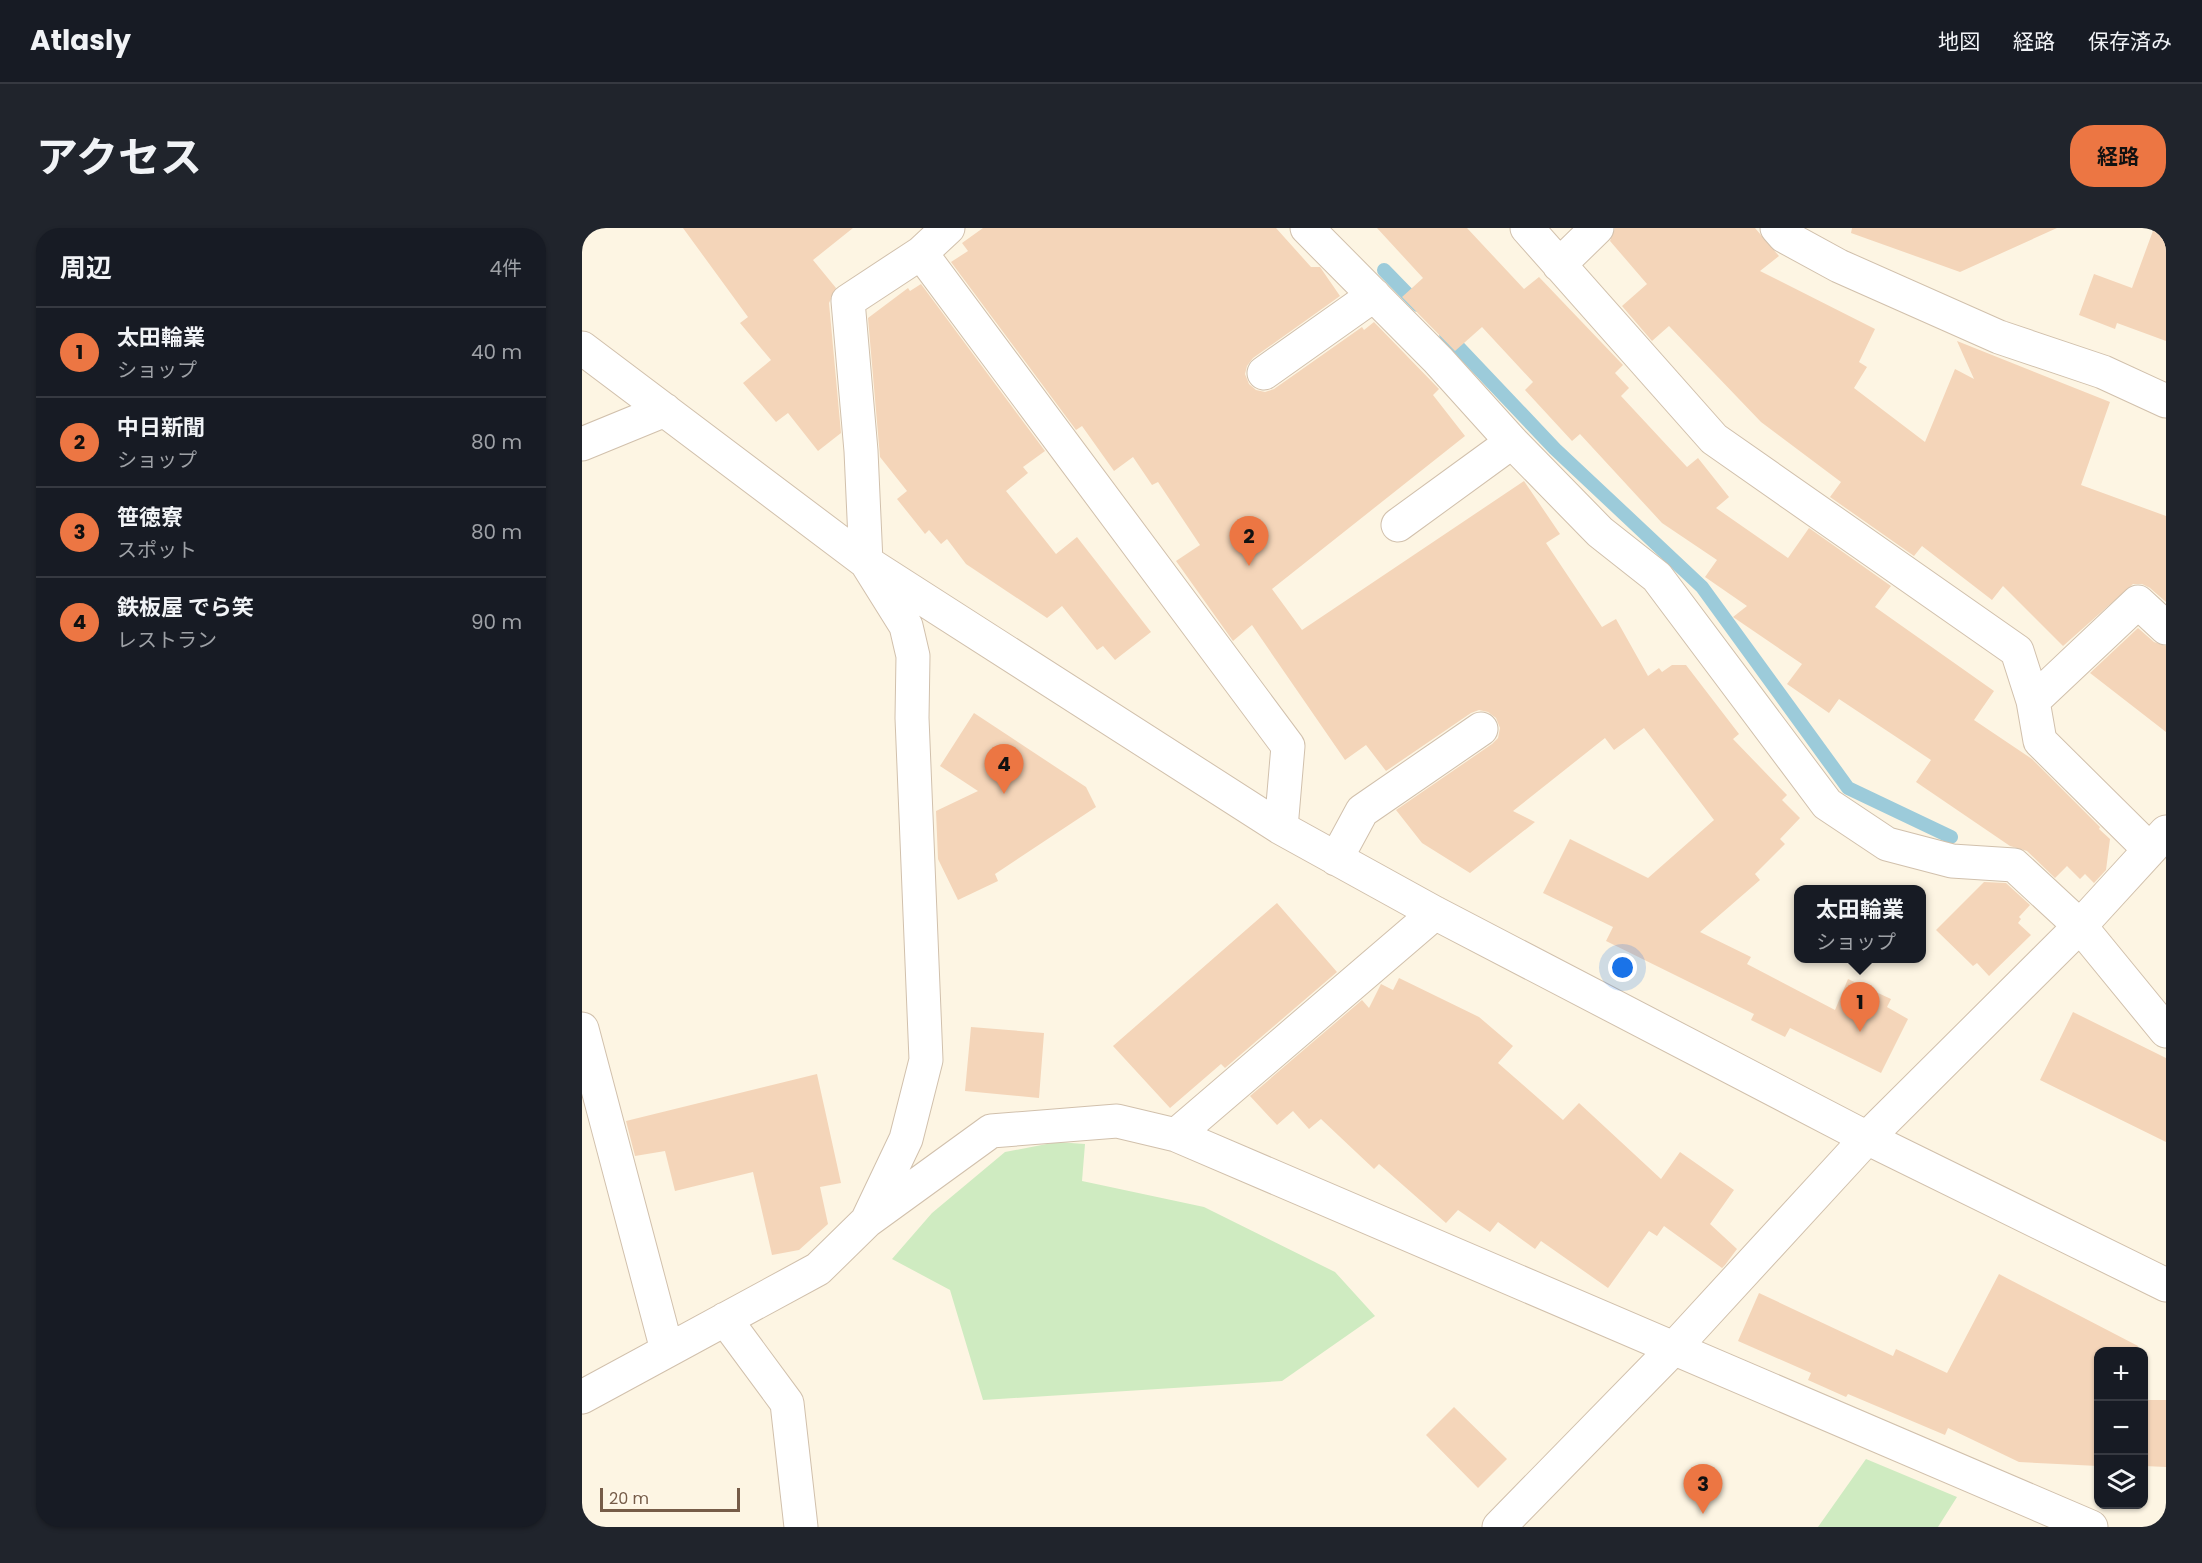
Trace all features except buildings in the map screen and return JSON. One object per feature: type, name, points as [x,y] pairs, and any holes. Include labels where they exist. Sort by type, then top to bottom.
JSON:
[{"type":"street","points":[[867,1221],[906,1139],[926,1060],[912,718],[913,656],[906,626],[866,562],[861,451],[848,301],[921,253],[948,228]]},
{"type":"street","points":[[1307,228],[1438,360],[1512,442],[1600,532],[1657,577],[1827,804],[1887,844],[1952,861],[2014,865],[2080,926],[2166,1031]]},
{"type":"street","points":[[1499,1527],[1673,1349],[1867,1138],[2080,926],[2158,841],[2040,741],[2033,701],[2017,651],[1714,439],[1527,228]]},
{"type":"street","points":[[1559,265],[1597,228]]},
{"type":"street","points":[[1777,228],[1784,236],[1839,266],[1978,328],[2103,372],[2166,401]]},
{"type":"street","points":[[921,253],[1287,746],[1281,828]]},
{"type":"street","points":[[1264,374],[1374,295]]},
{"type":"street","points":[[582,348],[866,562],[1281,828],[1435,913],[1867,1138],[2166,1285]]},
{"type":"street","points":[[582,444],[665,410]]},
{"type":"street","points":[[1398,525],[1512,442]]},
{"type":"street","points":[[2033,701],[2138,602],[2166,628]]},
{"type":"street","points":[[1336,859],[1362,811],[1481,729]]},
{"type":"street","points":[[1176,1135],[1435,913]]},
{"type":"street","points":[[582,1029],[667,1350]]},
{"type":"street","points":[[582,1397],[818,1269],[867,1221],[991,1131],[1117,1121],[1176,1135],[2091,1527]]},
{"type":"street","points":[[725,1319],[787,1403],[801,1527]]},
{"type":"green space","points":[[1057,1142],[1085,1144],[1082,1181],[1204,1207],[1335,1272],[1375,1316],[1282,1381],[983,1400],[950,1290],[892,1259],[932,1213],[1005,1152]]},
{"type":"green space","points":[[1866,1459],[1957,1497],[1938,1527],[1818,1527]]},
{"type":"waterway","points":[[1384,270],[1418,305]]},
{"type":"waterway","points":[[1446,334],[1555,449],[1702,587],[1848,788],[1951,837]]},
{"type":"place","name":"中日新聞","points":[[1249,566]]},
{"type":"place","name":"鉄板屋 でら笑","points":[[1004,794]]},
{"type":"place","name":"太田輪業","points":[[1860,1032]]},
{"type":"place","name":"笹徳寮","points":[[1703,1514]]}]
